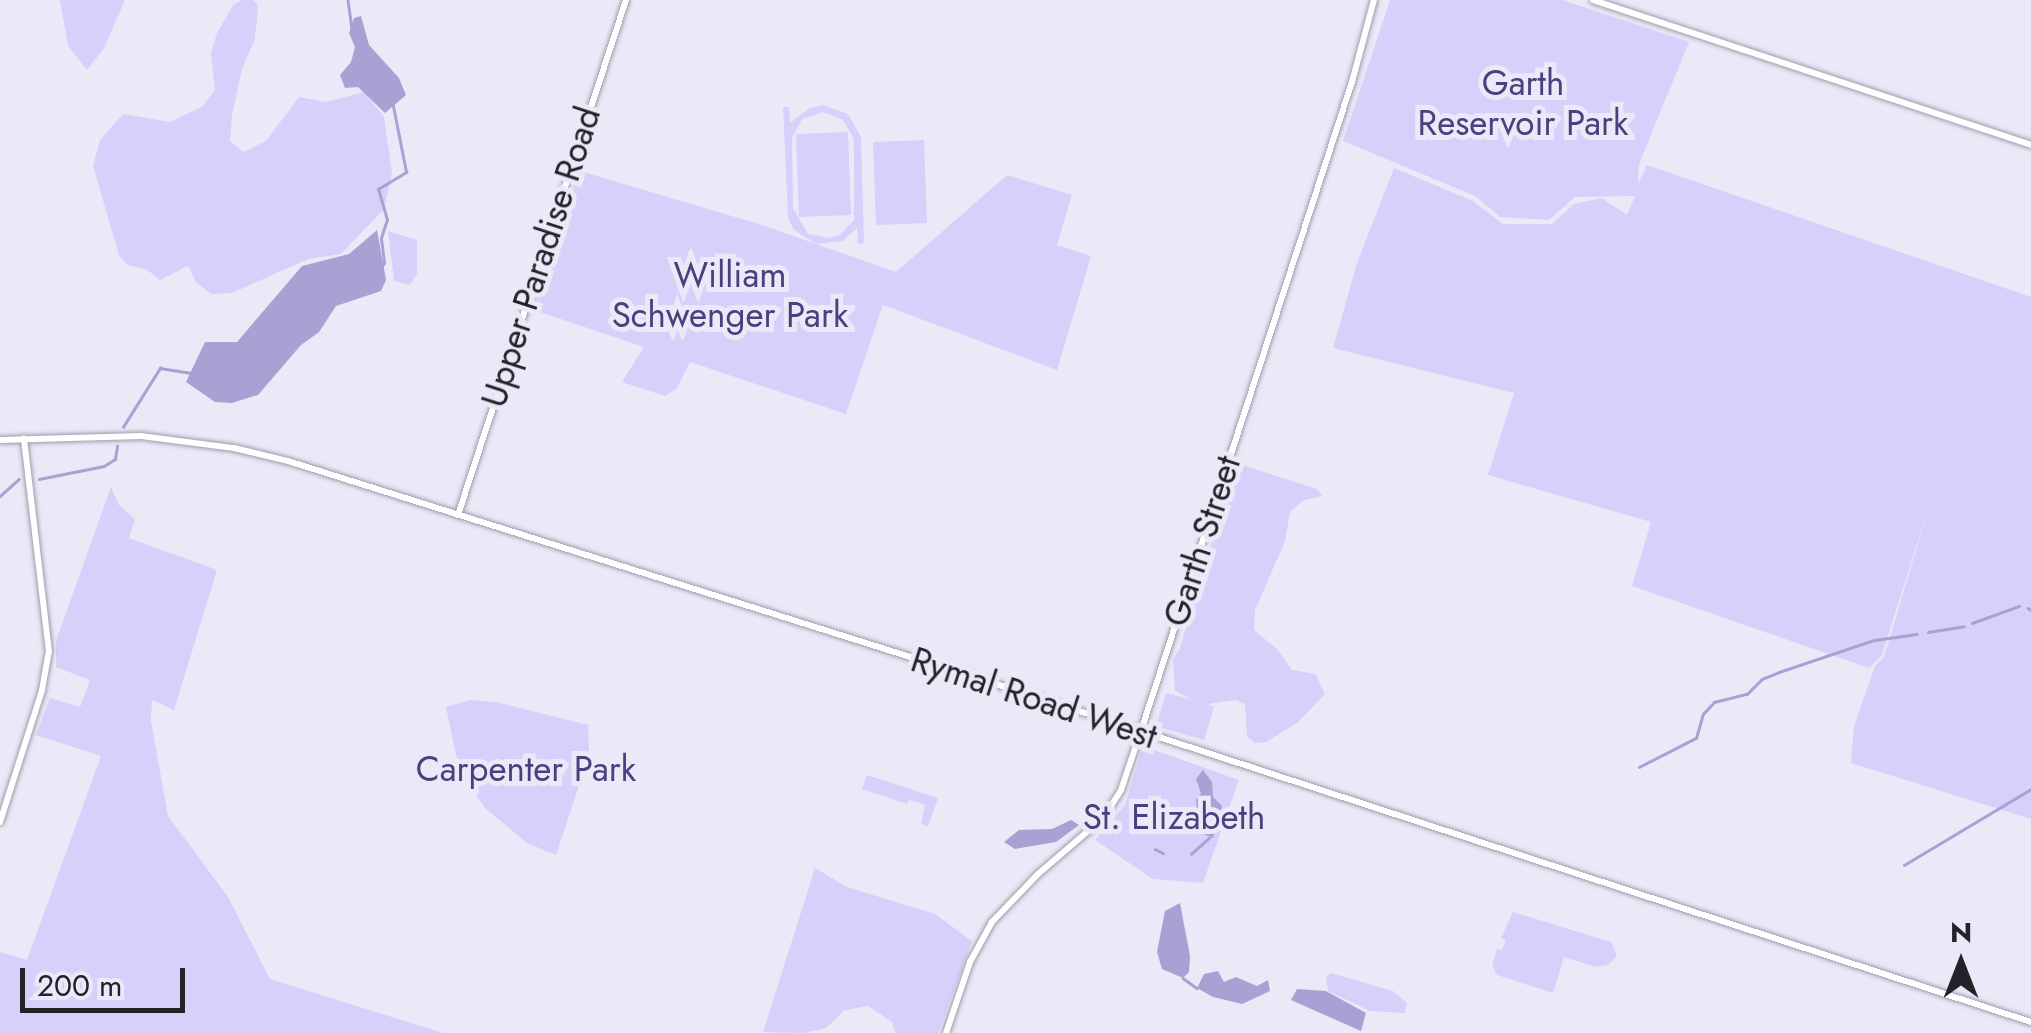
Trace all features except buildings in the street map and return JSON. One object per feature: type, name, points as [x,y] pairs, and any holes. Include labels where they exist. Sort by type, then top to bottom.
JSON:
[{"type":"main road","name":"Upper Paradise Road","points":[[458,515],[626,0]]},
{"type":"main road","name":"Garth Street","points":[[946,1033],[968,968],[988,928],[1038,874],[1103,818],[1120,790],[1352,82],[1374,0]]},
{"type":"main road","points":[[1593,0],[2031,145]]},
{"type":"main road","name":"Rymal Road West","points":[[0,440],[112,435],[234,448],[1009,688],[1140,734],[2031,1022]]},
{"type":"main road","points":[[0,822],[42,690],[49,652],[24,438]]},
{"type":"green space","points":[[60,0],[125,0],[104,48],[87,70],[68,46]]},
{"type":"green space","points":[[253,0],[258,6],[255,39],[242,69],[230,141],[243,152],[266,141],[299,97],[326,102],[364,92],[384,117],[392,173],[384,209],[341,254],[308,259],[232,293],[211,294],[196,282],[188,266],[160,280],[146,269],[127,265],[119,255],[93,166],[100,140],[123,114],[170,122],[202,107],[215,90],[211,53],[217,33],[233,5]]},
{"type":"green space","name":"Garth Reservoir Park","points":[[1390,0],[1562,0],[1689,42],[1639,164],[1638,184],[1647,165],[2031,297],[2031,819],[1851,763],[1854,726],[1875,666],[1884,657],[1932,497],[1882,655],[1869,668],[1632,586],[1651,522],[1488,475],[1514,393],[1333,348],[1357,263],[1394,168],[1473,201],[1503,224],[1552,224],[1574,204],[1602,198],[1627,215],[1635,196],[1575,197],[1549,220],[1500,217],[1475,196],[1343,141]]},
{"type":"green space","points":[[823,105],[848,114],[861,137],[864,243],[858,244],[857,228],[843,241],[816,244],[794,230],[788,218],[783,107],[789,107],[790,123],[810,108]],"holes":[[[823,112],[843,120],[854,139],[854,220],[840,235],[829,238],[808,234],[793,208],[792,138],[802,119]]]},
{"type":"green space","points":[[848,132],[851,215],[799,217],[796,134]]},
{"type":"green space","points":[[924,140],[927,223],[876,225],[873,142]]},
{"type":"green space","name":"William Schwenger Park","points":[[580,171],[762,225],[896,272],[1007,175],[1072,195],[1057,245],[1091,256],[1057,370],[883,305],[846,414],[690,362],[677,388],[665,396],[622,382],[644,347],[531,309]]},
{"type":"green space","points":[[388,231],[417,240],[417,274],[410,285],[394,281]]},
{"type":"green space","points":[[1236,463],[1317,489],[1322,496],[1304,500],[1290,512],[1285,541],[1255,610],[1254,630],[1276,648],[1292,670],[1315,674],[1325,694],[1297,723],[1266,742],[1255,743],[1247,737],[1245,704],[1236,700],[1208,704],[1214,707],[1204,740],[1156,726],[1166,693],[1193,700],[1175,691],[1173,660],[1180,648]]},
{"type":"green space","points":[[111,487],[119,505],[135,519],[129,538],[217,570],[174,710],[152,700],[151,721],[168,816],[228,897],[270,979],[443,1033],[0,1033],[0,952],[27,960],[101,756],[36,735],[50,698],[80,707],[90,680],[56,667],[56,641]]},
{"type":"green space","name":"Carpenter Park","points":[[470,700],[496,702],[588,725],[589,755],[556,855],[527,843],[485,808],[473,790],[456,755],[446,707]]},
{"type":"green space","name":"St. Elizabeth","points":[[1143,746],[1239,780],[1203,883],[1153,879],[1095,840],[1125,805]]},
{"type":"green space","points":[[867,775],[938,798],[928,827],[921,824],[925,805],[909,799],[907,804],[862,789]]},
{"type":"green space","points":[[815,868],[847,887],[935,914],[972,941],[938,1033],[895,1033],[892,1022],[868,1006],[845,1010],[826,1028],[804,1033],[763,1032]]},
{"type":"green space","points":[[1513,912],[1611,942],[1617,956],[1608,965],[1596,967],[1564,957],[1553,993],[1497,975],[1492,965],[1497,949],[1502,950],[1506,940],[1501,938]]},
{"type":"green space","points":[[1331,973],[1393,991],[1407,1003],[1405,1013],[1370,1011],[1328,991],[1326,977]]},
{"type":"shaded area","points":[[361,16],[369,45],[399,78],[406,95],[385,113],[358,87],[345,88],[340,75],[351,62],[355,47],[349,33],[354,18]]},
{"type":"shaded area","points":[[377,230],[386,280],[381,291],[336,306],[319,332],[301,345],[258,395],[232,403],[215,402],[186,382],[205,342],[237,342],[302,266],[349,254]]},
{"type":"shaded area","points":[[1203,770],[1212,782],[1213,797],[1222,806],[1213,838],[1192,829],[1198,819],[1196,800],[1201,793],[1196,779]]},
{"type":"shaded area","points":[[1071,820],[1079,825],[1056,842],[1015,849],[1004,842],[1019,830],[1052,829]]},
{"type":"shaded area","points":[[1180,903],[1190,956],[1189,972],[1183,978],[1162,969],[1157,952],[1165,911]]},
{"type":"shaded area","points":[[1218,971],[1224,982],[1236,977],[1257,986],[1268,980],[1270,991],[1242,1004],[1213,997],[1197,988],[1204,974]]},
{"type":"shaded area","points":[[1297,989],[1326,991],[1366,1013],[1361,1031],[1291,1000]]},
{"type":"waterway","points":[[348,0],[352,28]]},
{"type":"waterway","points":[[380,269],[384,263],[381,238],[387,220],[378,189],[406,172],[392,101]]},
{"type":"waterway","points":[[123,427],[160,368],[193,373]]},
{"type":"waterway","points":[[39,479],[104,466],[115,459],[117,446]]},
{"type":"waterway","points":[[0,496],[19,479]]},
{"type":"waterway","points":[[1972,623],[2019,606]]},
{"type":"waterway","points":[[1928,632],[1964,626]]},
{"type":"waterway","points":[[1639,767],[1696,738],[1703,714],[1714,702],[1747,694],[1762,679],[1874,640],[1917,634]]},
{"type":"waterway","points":[[1904,865],[2031,789]]},
{"type":"waterway","points":[[1191,854],[1209,838]]},
{"type":"waterway","points":[[1155,849],[1163,853]]},
{"type":"waterway","points":[[1183,978],[1197,988]]}]
